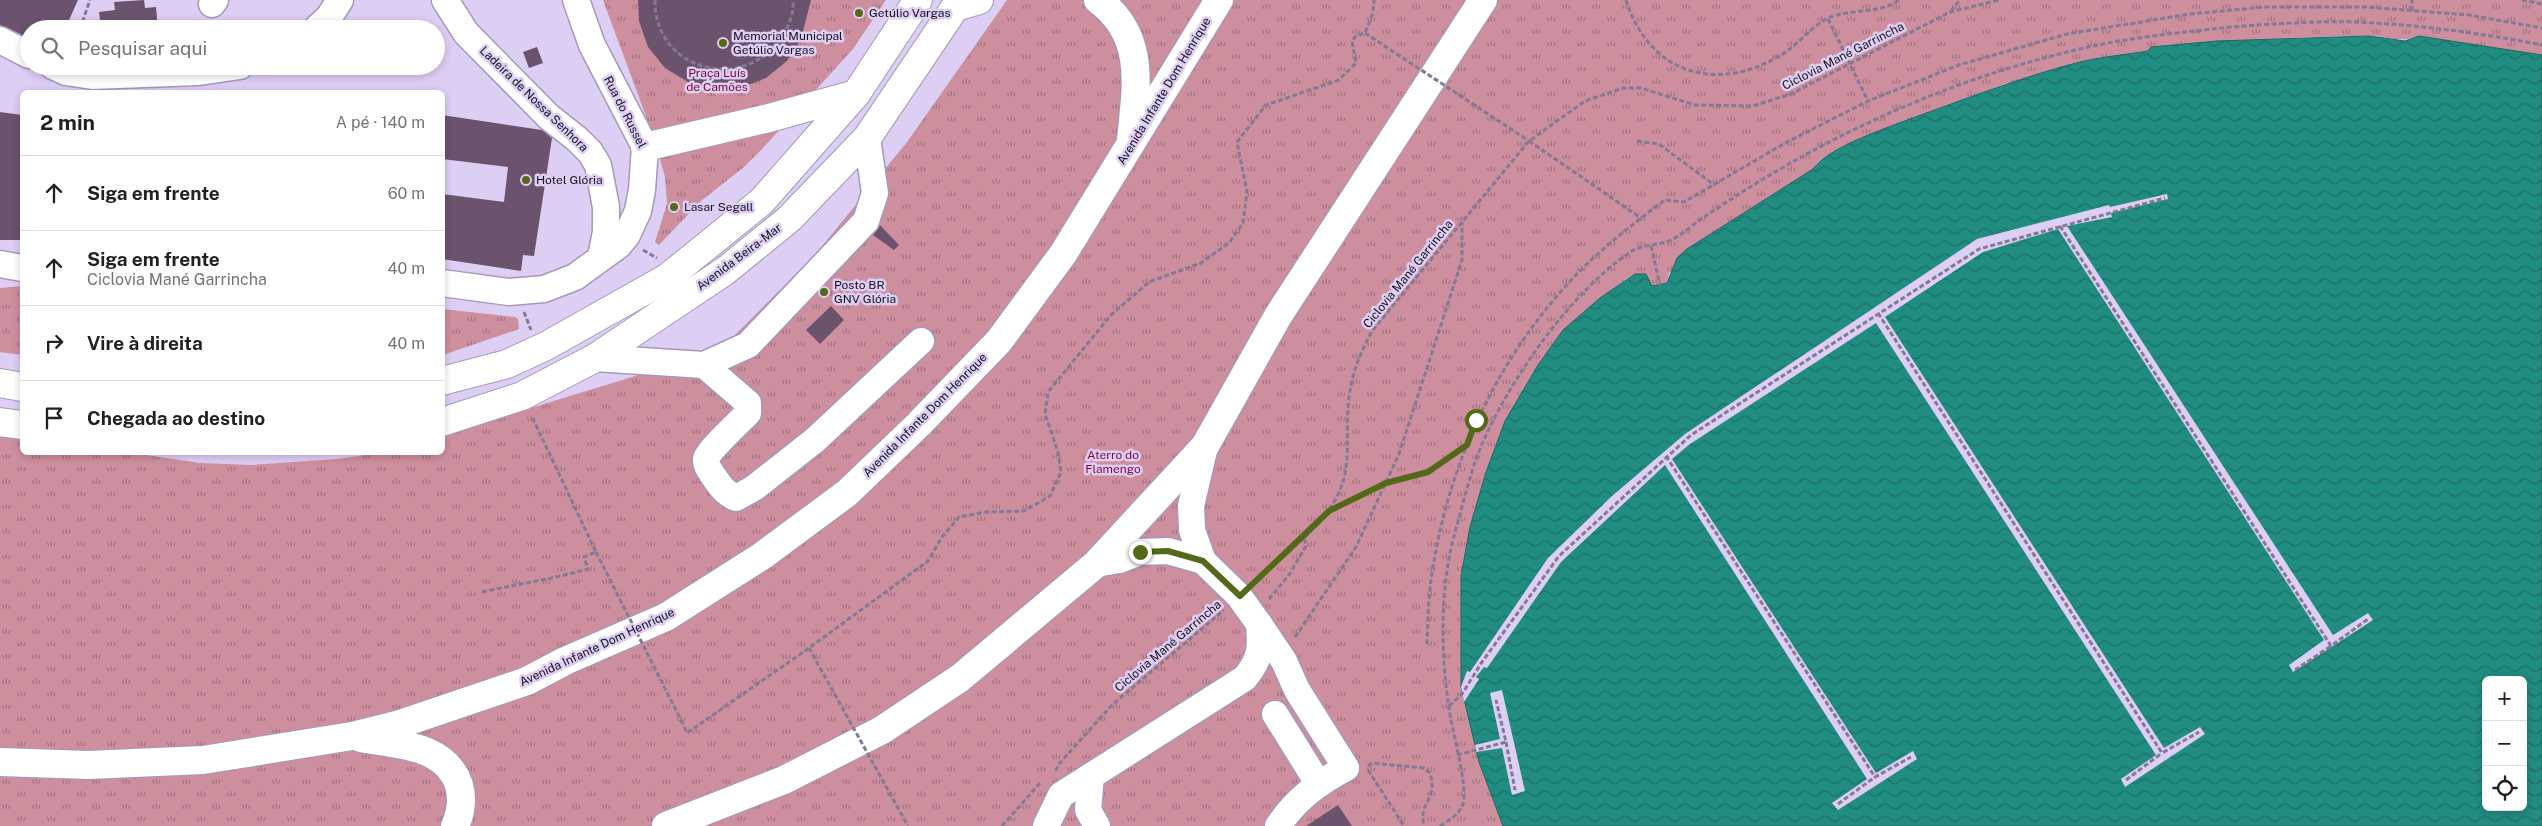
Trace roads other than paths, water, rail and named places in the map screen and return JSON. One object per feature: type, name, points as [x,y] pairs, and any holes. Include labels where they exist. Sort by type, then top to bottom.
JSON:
[{"type":"main road","points":[[445,381],[507,364],[546,346],[666,278],[761,202],[856,94],[918,0]]},
{"type":"main road","points":[[1098,0],[1107,7],[1123,26],[1132,45],[1137,73],[1130,148]]},
{"type":"main road","name":"Avenida Infante Dom Henrique","points":[[0,762],[88,765],[204,760],[352,736],[400,724],[527,682],[565,661],[666,616],[762,556],[847,493],[919,424],[999,341],[1063,254],[1130,148],[1219,0]]},
{"type":"main road","points":[[666,826],[784,780],[882,730],[960,678],[1096,564],[1205,446],[1278,316],[1483,0]]},
{"type":"main road","name":"Avenida Beira-Mar","points":[[445,421],[522,396],[594,358],[732,265],[789,219],[867,138],[965,2]]},
{"type":"main road","points":[[645,147],[769,118],[856,94]]},
{"type":"main road","points":[[0,383],[20,387]]},
{"type":"main road","points":[[0,422],[20,425]]},
{"type":"main road","points":[[352,736],[427,750],[441,757],[455,775],[461,793],[461,814],[455,826]]},
{"type":"street","points":[[326,20],[340,0]]},
{"type":"street","name":"Ladeira de Nossa Senhora","points":[[444,0],[466,33],[550,117],[577,139],[590,152],[598,165],[606,207],[606,232],[601,257]]},
{"type":"street","name":"Rua do Russel","points":[[445,283],[509,292],[544,289],[574,277],[619,244],[627,235],[638,210],[645,171],[645,147],[592,46],[576,0]]},
{"type":"street","points":[[0,40],[20,50]]},
{"type":"street","points":[[86,75],[119,75]]},
{"type":"street","points":[[594,358],[704,365],[748,345],[866,221],[875,193],[867,138]]},
{"type":"street","points":[[0,264],[20,268]]},
{"type":"street","points":[[0,271],[20,268]]},
{"type":"street","points":[[704,365],[748,403],[748,413],[722,441],[709,450],[706,459],[708,468],[726,493],[736,498],[754,488],[815,440],[921,341]]},
{"type":"street","points":[[1205,446],[1191,506],[1192,530],[1203,561],[1262,614],[1297,690],[1346,768],[1318,783],[1290,808],[1278,826]]},
{"type":"street","points":[[1096,564],[1119,560],[1140,552],[1168,551],[1203,561]]},
{"type":"street","points":[[1046,826],[1061,795],[1245,678],[1257,662],[1261,647],[1262,614]]},
{"type":"street","points":[[1275,714],[1318,783]]},
{"type":"street","points":[[1091,776],[1088,810],[1097,826]]},
{"type":"water","points":[[2369,36],[2405,41],[2419,36],[2542,55],[2542,826],[1503,826],[1479,762],[1461,687],[1461,576],[1470,527],[1486,472],[1505,421],[1538,365],[1563,330],[1600,298],[1635,274],[1646,274],[1652,286],[1667,283],[1677,258],[1687,249],[1813,169],[1831,153],[1844,146],[1886,128],[2034,75],[2076,63],[2148,51],[2151,47],[2217,41]]},
{"type":"place","name":"Getúlio Vargas","points":[[859,13]]},
{"type":"place","name":"Memorial Municipal Getúlio Vargas","points":[[723,43]]},
{"type":"place","name":"Hotel Glória","points":[[526,180]]},
{"type":"place","name":"Lasar Segall","points":[[674,207]]},
{"type":"place","name":"Posto BR GNV Glória","points":[[824,292]]},
{"type":"park label","name":"Praça Luís de Camões","points":[[717,80]]},
{"type":"park label","name":"Aterro do Flamengo","points":[[1113,462]]}]
